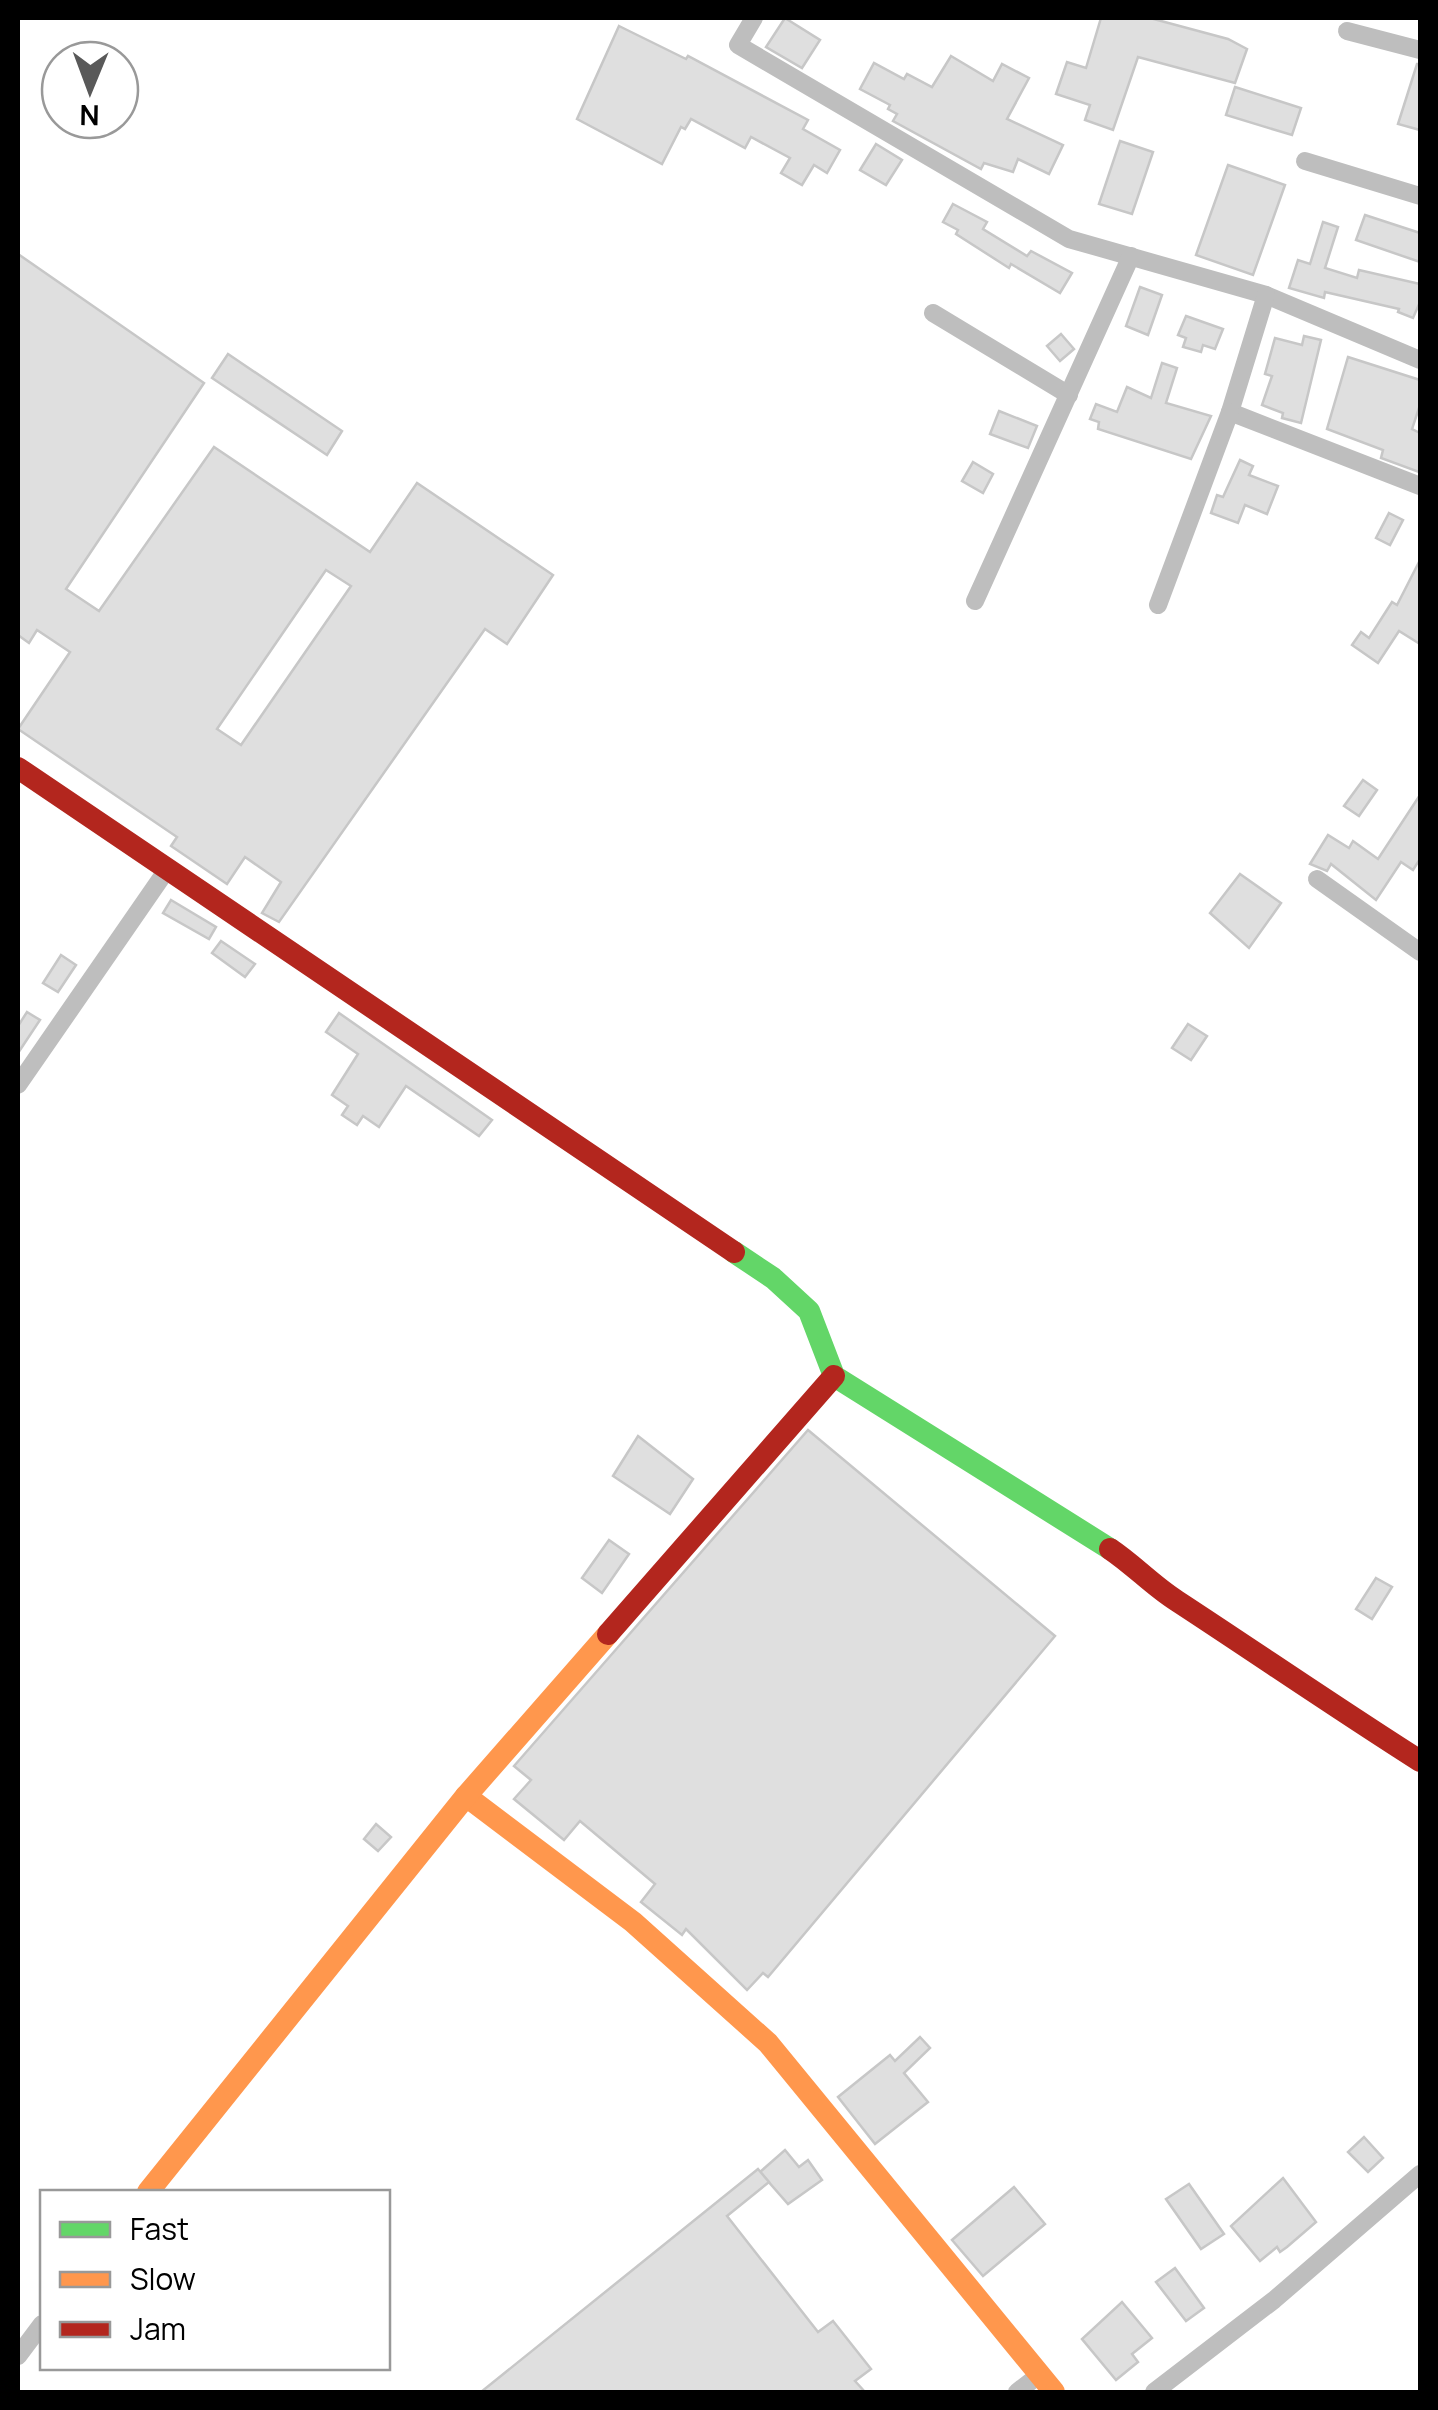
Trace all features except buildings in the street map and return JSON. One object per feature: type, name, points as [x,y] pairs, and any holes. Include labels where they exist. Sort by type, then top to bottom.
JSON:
[{"type":"street","points":[[754,18],[738,46],[1069,239],[1266,295],[1420,360]]},
{"type":"street","points":[[1347,32],[1420,50]]},
{"type":"street","points":[[1305,161],[1420,196]]},
{"type":"street","points":[[975,601],[1131,256]]},
{"type":"street","points":[[1158,605],[1230,412],[1266,295]]},
{"type":"street","points":[[933,313],[1069,395]]},
{"type":"street","points":[[1230,412],[1420,486]]},
{"type":"street","points":[[18,768],[773,1278],[809,1311],[834,1376],[1127,1560],[1173,1599],[1236,1637],[1270,1667],[1420,1761]]},
{"type":"street","points":[[18,1084],[166,871]]},
{"type":"street","points":[[1317,879],[1420,952]]},
{"type":"street","points":[[150,2190],[466,1796],[834,1376]]},
{"type":"street","points":[[466,1796],[633,1922],[768,2043],[1047,2384],[1017,2392]]},
{"type":"street","points":[[1154,2392],[1274,2300],[1420,2174]]},
{"type":"street","points":[[18,2356],[40,2327]]},
{"type":"traffic: fast","points":[[734,1252],[773,1278],[809,1311],[834,1376],[1110,1549]]},
{"type":"traffic: slow","points":[[150,2190],[466,1796],[608,1634]]},
{"type":"traffic: slow","points":[[466,1796],[633,1922],[768,2043],[1054,2392]]},
{"type":"traffic: jam","points":[[18,768],[734,1252]]},
{"type":"traffic: jam","points":[[608,1634],[834,1376]]},
{"type":"traffic: jam","points":[[1110,1549],[1168,1595],[1420,1761]]}]
